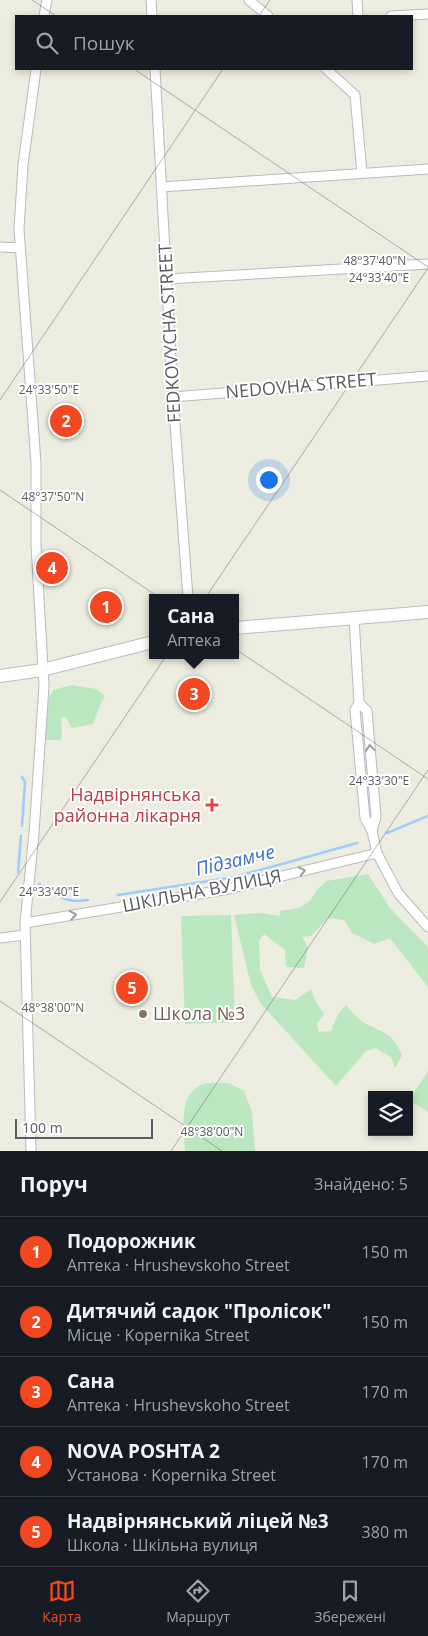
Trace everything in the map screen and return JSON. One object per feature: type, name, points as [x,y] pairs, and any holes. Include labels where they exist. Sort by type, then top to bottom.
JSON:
[{"type":"street","points":[[44,15],[47,0]]},
{"type":"street","points":[[151,0],[152,15]]},
{"type":"street","points":[[249,0],[267,15]]},
{"type":"street","points":[[357,0],[358,15]]},
{"type":"street","points":[[410,15],[428,14]]},
{"type":"street","points":[[31,1151],[25,922],[42,720],[42,670],[36,545],[36,463],[19,229],[23,165],[36,70]]},
{"type":"street","name":"FEDKOVYCHA STREET","points":[[155,70],[173,397],[188,594]]},
{"type":"street","points":[[327,70],[355,95],[362,173]]},
{"type":"street","points":[[161,187],[428,169]]},
{"type":"street","points":[[0,247],[20,248]]},
{"type":"street","points":[[167,279],[428,264]]},
{"type":"street","name":"NEDOVHA STREET","points":[[173,397],[428,376]]},
{"type":"street","points":[[239,628],[428,612]]},
{"type":"street","points":[[354,618],[359,704],[355,710],[365,818],[372,831],[377,853],[398,893],[428,927]]},
{"type":"street","points":[[0,676],[42,670],[149,643]]},
{"type":"street","name":"ШКІЛЬНА ВУЛИЦЯ","points":[[25,922],[229,889],[377,853]]},
{"type":"street","points":[[0,938],[25,935]]},
{"type":"green space","points":[[71,685],[97,689],[105,697],[93,724],[72,728],[66,717],[61,718],[61,740],[44,740],[49,697],[53,690]]},
{"type":"green space","points":[[368,874],[390,908],[428,947],[428,987],[390,938],[374,944],[352,933],[344,920],[328,918],[311,936],[302,937],[308,947],[304,968],[286,967],[285,950],[264,934],[259,941],[260,970],[272,997],[295,1000],[311,989],[316,1002],[324,1014],[317,1024],[319,1032],[331,1031],[338,1014],[346,1005],[360,1020],[390,1036],[398,1047],[402,1055],[395,1068],[391,1057],[375,1048],[366,1051],[336,1086],[261,1004],[251,985],[234,915],[259,913],[280,916],[280,911],[299,908],[310,901],[316,891],[326,881]]},
{"type":"green space","points":[[231,915],[235,1022],[185,1024],[181,916]]},
{"type":"green space","points":[[428,1071],[428,1112],[413,1103],[413,1094]]},
{"type":"green space","points":[[229,1083],[244,1091],[252,1112],[255,1151],[185,1151],[184,1114],[189,1097],[201,1085]]},
{"type":"waterway","name":"Підзамче","points":[[22,777],[25,782],[22,826]]},
{"type":"waterway","name":"Підзамче","points":[[387,833],[428,816]]},
{"type":"waterway","name":"Підзамче","points":[[18,872],[21,836]]},
{"type":"waterway","name":"Підзамче","points":[[118,895],[235,877],[357,843]]},
{"type":"waterway","name":"Підзамче","points":[[39,884],[67,900],[88,900]]},
{"type":"place","name":"Дитячий садок \"Пролісок\"","points":[[66,421]]},
{"type":"place","name":"NOVA POSHTA 2","points":[[52,568]]},
{"type":"place","name":"Подорожник","points":[[106,607]]},
{"type":"place","name":"Сана","points":[[194,694]]},
{"type":"place","name":"Надвірнянська районна лікарня","points":[[212,805]]},
{"type":"place","name":"Надвірнянський ліцей №3","points":[[132,988]]},
{"type":"place","name":"Школа №3","points":[[143,1014]]}]
